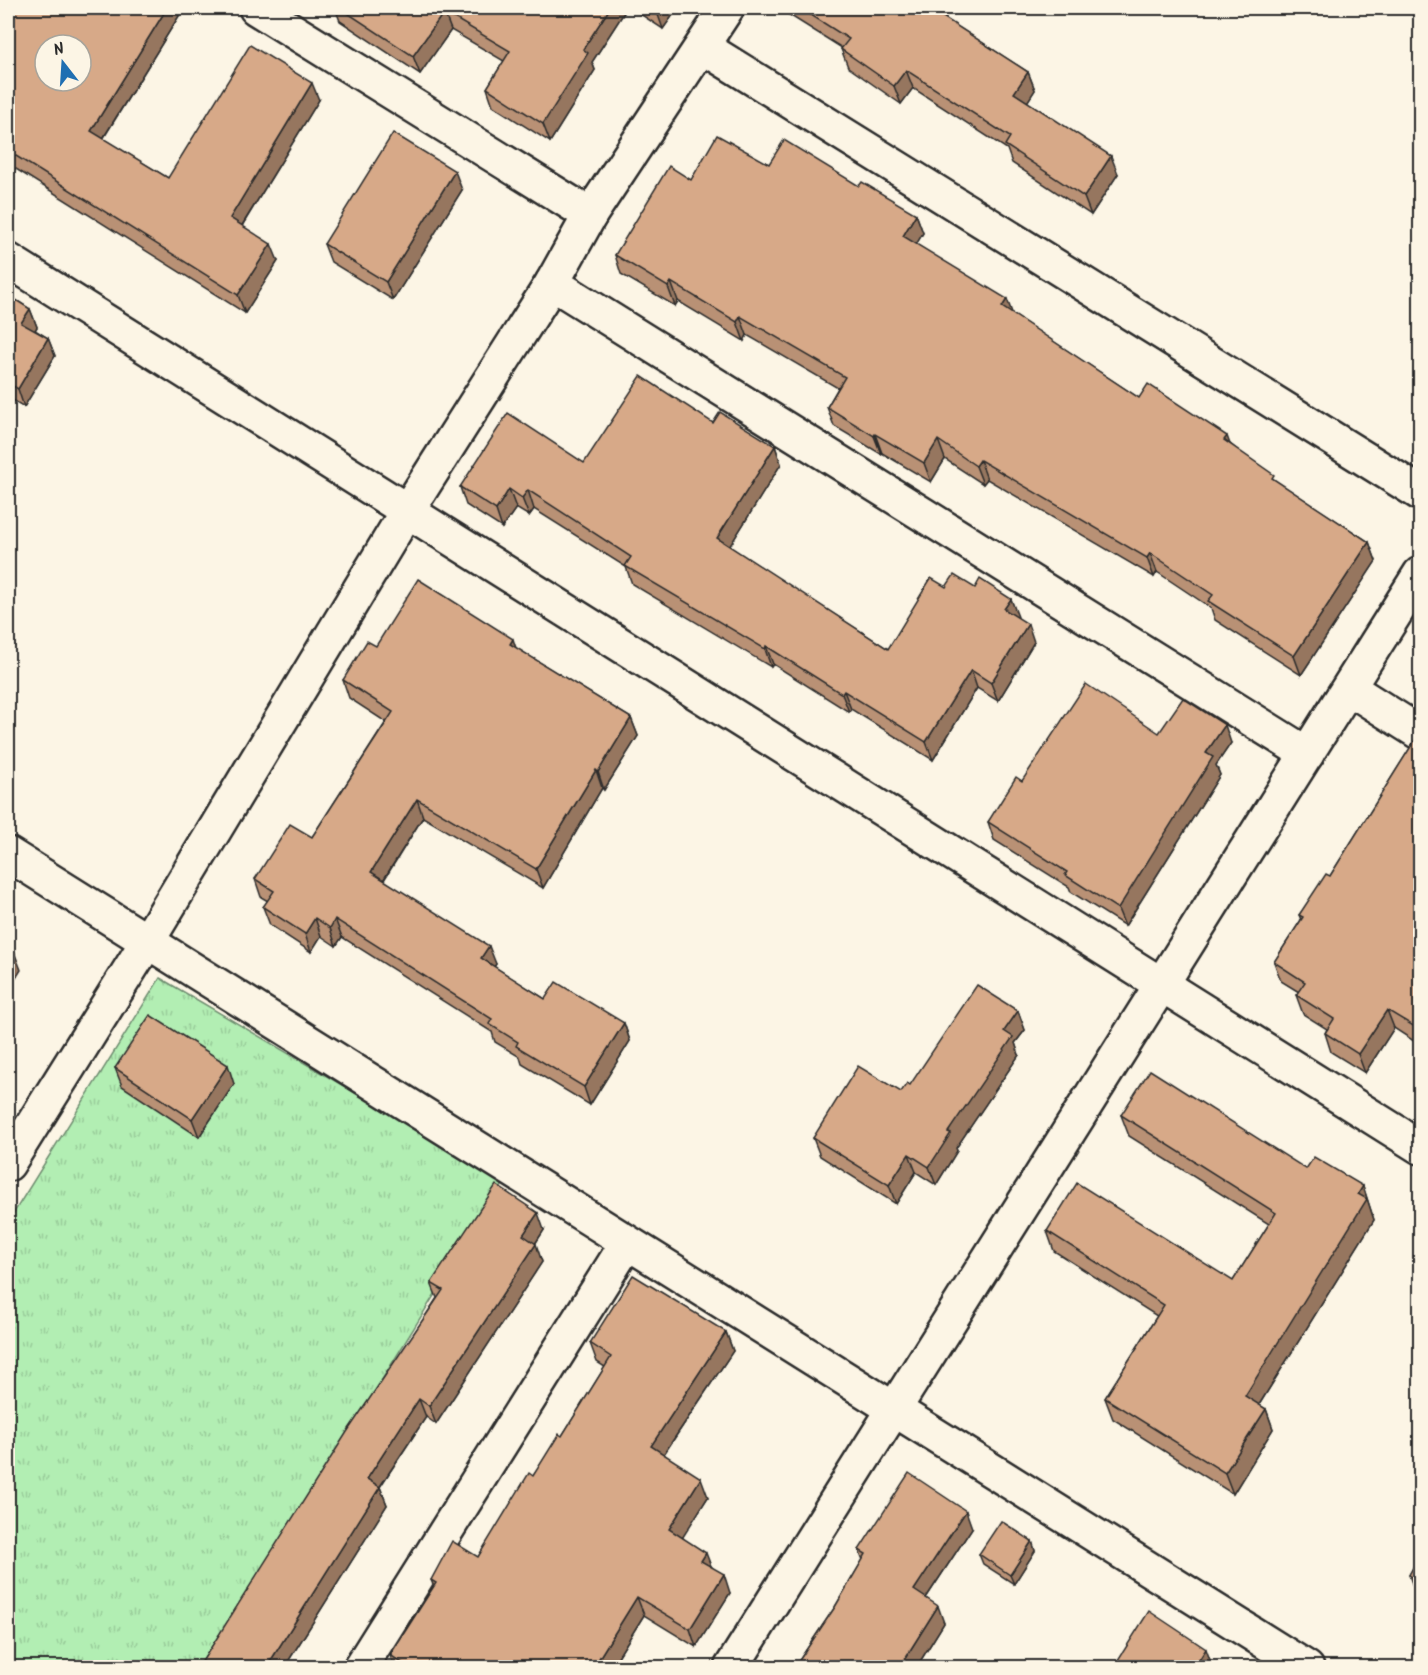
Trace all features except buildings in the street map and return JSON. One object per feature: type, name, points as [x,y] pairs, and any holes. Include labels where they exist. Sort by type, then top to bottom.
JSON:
[{"type":"street","points":[[256,8],[590,215]]},
{"type":"street","points":[[8,1164],[147,942],[407,511],[552,283],[590,215],[727,8]]},
{"type":"street","points":[[703,47],[1420,494]]},
{"type":"street","points":[[8,260],[1420,1147]]},
{"type":"street","points":[[552,283],[1307,754]]},
{"type":"street","points":[[731,1668],[1420,574]]},
{"type":"street","points":[[1349,688],[1420,733]]},
{"type":"street","points":[[8,854],[1307,1668]]},
{"type":"street","points":[[360,1668],[627,1243]]},
{"type":"green space","points":[[160,978],[505,1181],[204,1667],[8,1667],[8,1222]]}]
